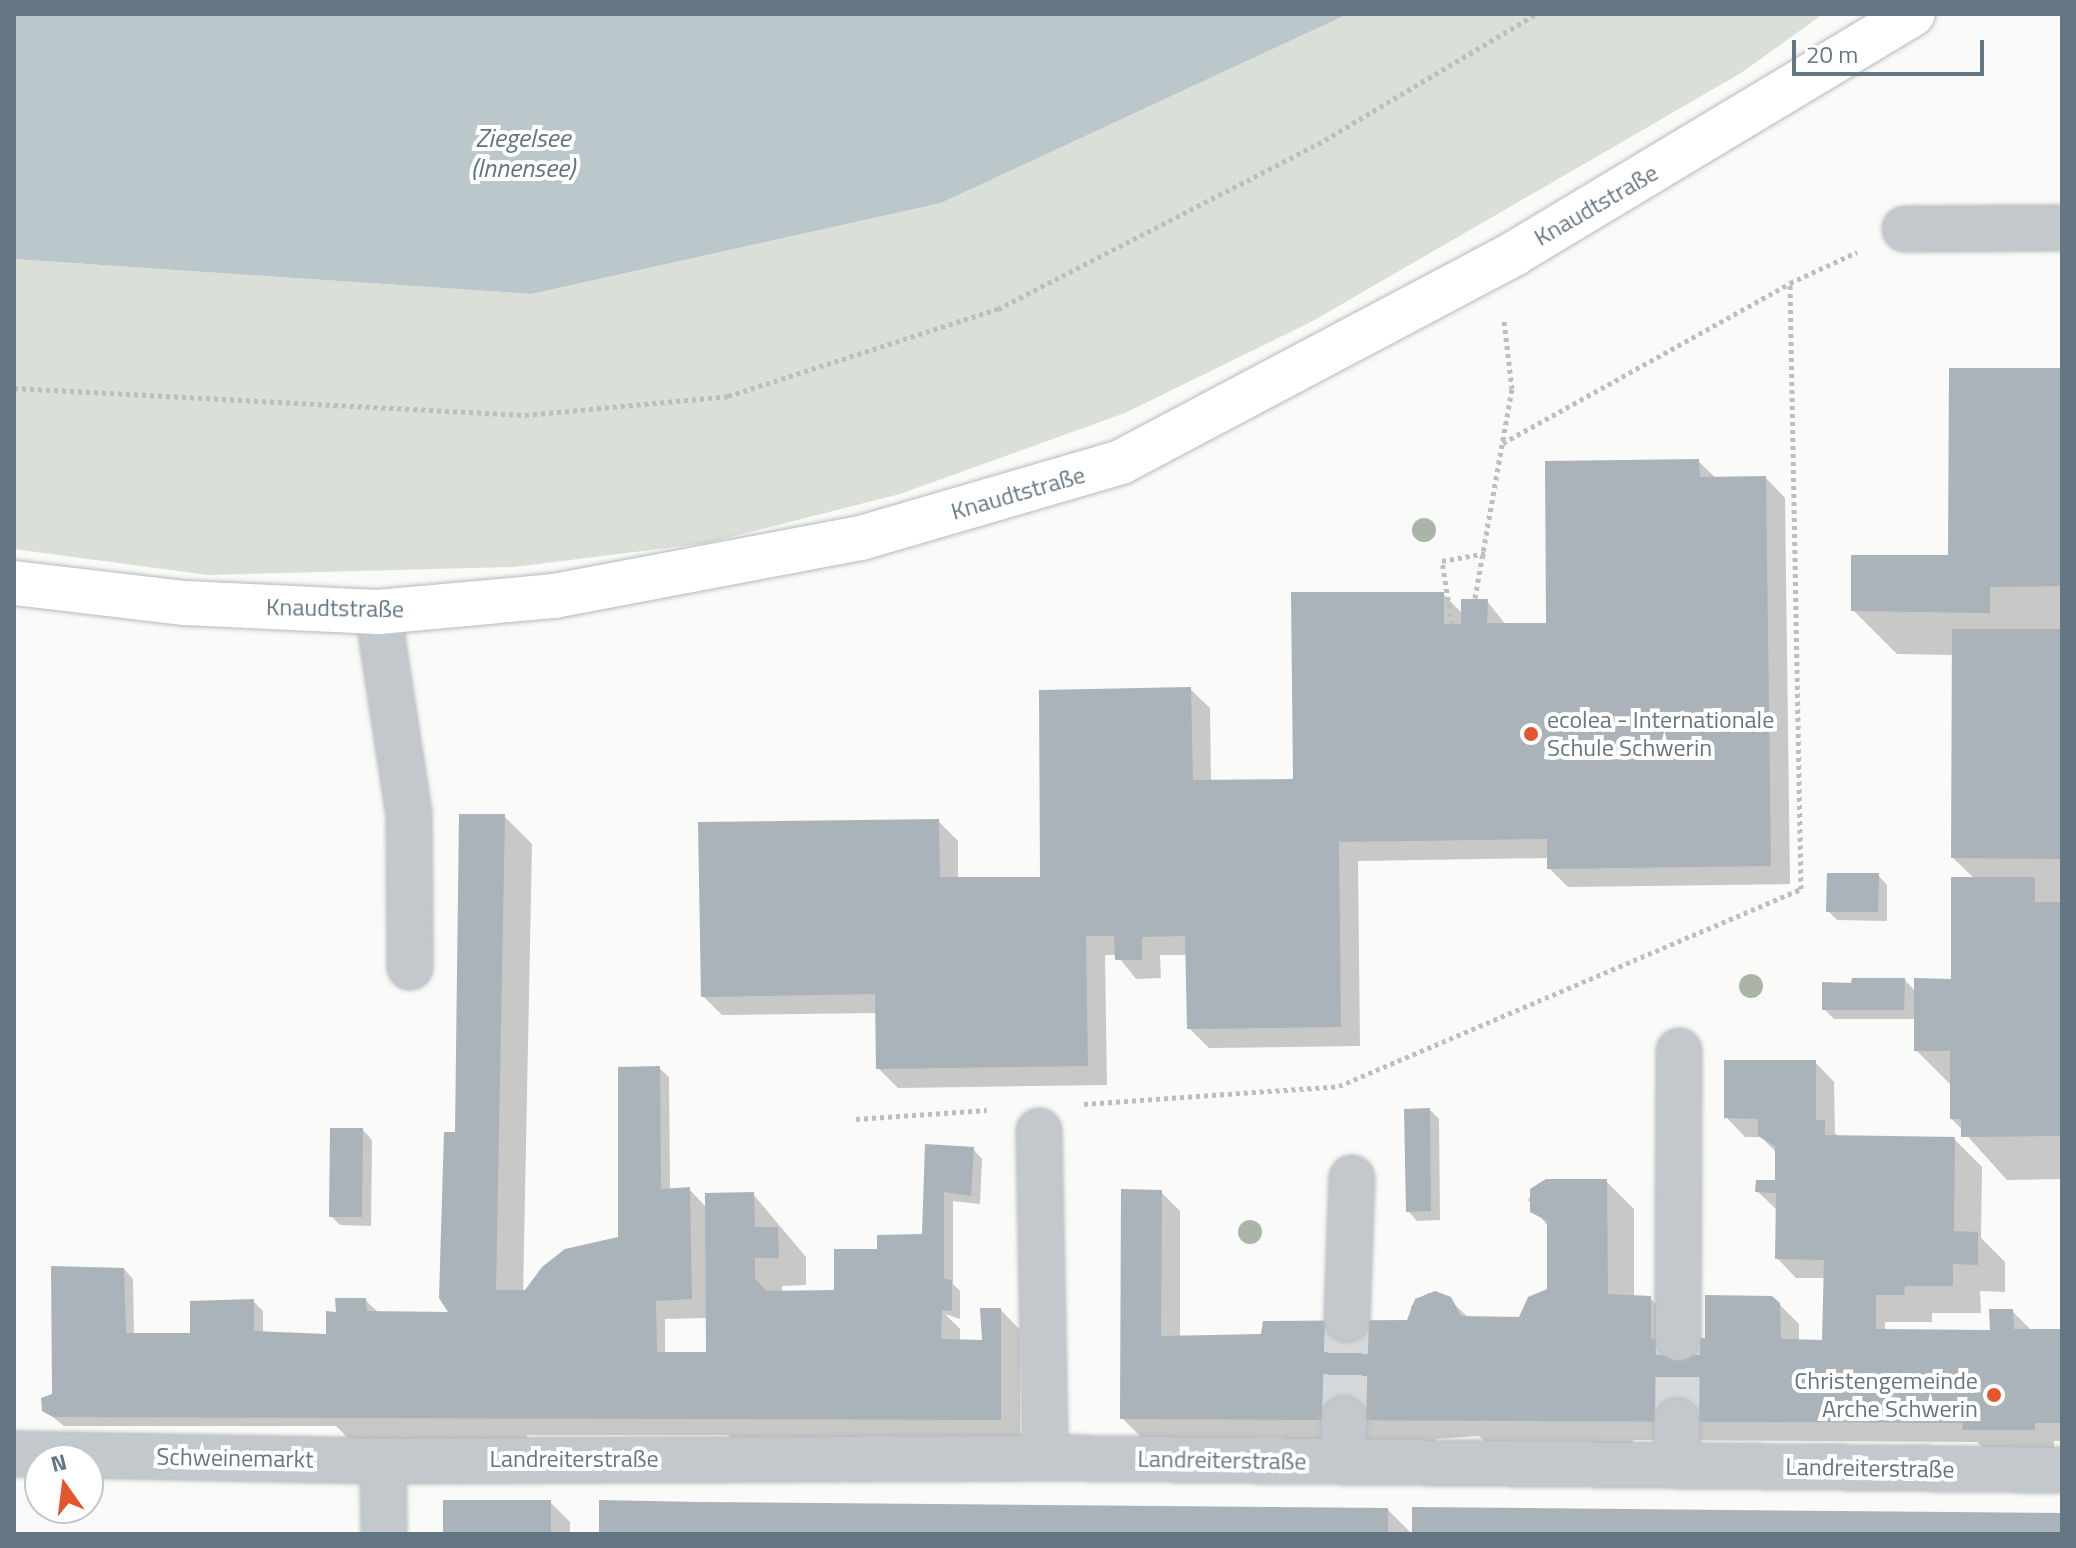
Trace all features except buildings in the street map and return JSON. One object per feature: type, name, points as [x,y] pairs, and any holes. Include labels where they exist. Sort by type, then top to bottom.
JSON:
[{"type":"main road","name":"Knaudtstraße","points":[[14,583],[185,603],[378,612],[554,596],[861,538],[1121,462],[1515,253],[1913,14]]},
{"type":"street","points":[[1905,229],[2062,228]]},
{"type":"street","points":[[378,612],[409,815],[410,967]]},
{"type":"street","points":[[1678,1338],[1679,1051]]},
{"type":"street","points":[[1039,1131],[1045,1458]]},
{"type":"street","points":[[1347,1319],[1352,1178]]},
{"type":"street","points":[[1677,1421],[1677,1466]]},
{"type":"street","name":"Landreiterstraße","points":[[383,1461],[1045,1458],[1344,1440],[1677,1466],[2062,1470]]},
{"type":"street","name":"Schweinemarkt","points":[[14,1454],[383,1461]]},
{"type":"street","points":[[383,1461],[384,1534]]},
{"type":"path","points":[[14,388],[525,415],[728,396],[998,309],[1318,144],[1536,14]]},
{"type":"path","points":[[1503,443],[1790,283],[1905,229]]},
{"type":"path","points":[[1074,1104],[1339,1086],[1801,889],[1790,283]]},
{"type":"path","points":[[1475,598],[1486,553],[1512,389],[1503,310]]},
{"type":"path","points":[[1452,624],[1442,561],[1486,553]]},
{"type":"path","points":[[856,1119],[996,1110]]},
{"type":"shaded area","points":[[1348,14],[1823,14],[1741,73],[1311,322],[1125,413],[900,494],[707,543],[514,567],[208,575],[14,549],[14,259],[531,294],[941,203]]},
{"type":"water","name":"Ziegelsee (Innensee)","points":[[14,14],[1348,14],[941,203],[531,294],[14,259]]},
{"type":"tunnel","points":[[1344,1419],[1347,1319]]},
{"type":"tunnel","points":[[1677,1421],[1678,1338]]},
{"type":"place","name":"ecolea - Internationale Schule Schwerin","points":[[1531,734]]},
{"type":"place","name":"Christengemeinde Arche Schwerin","points":[[1994,1395]]}]
